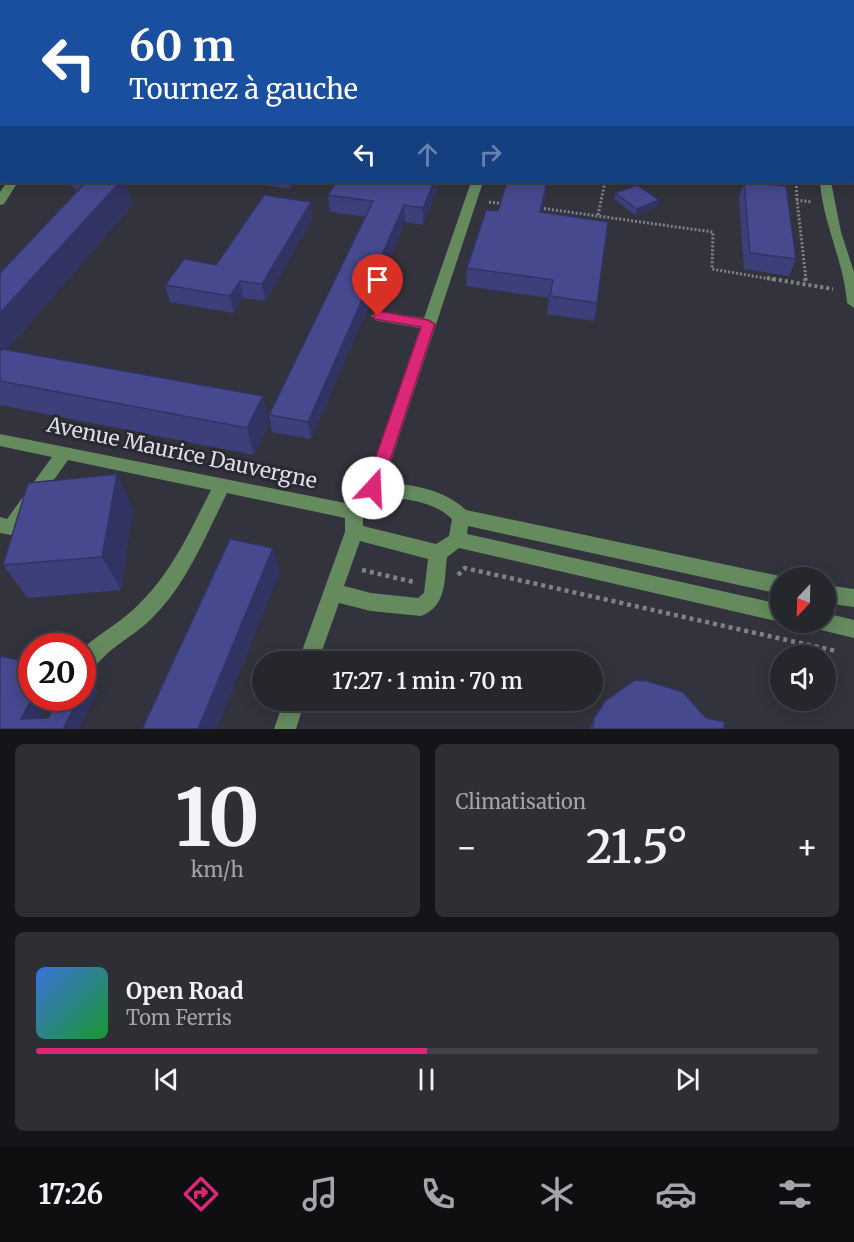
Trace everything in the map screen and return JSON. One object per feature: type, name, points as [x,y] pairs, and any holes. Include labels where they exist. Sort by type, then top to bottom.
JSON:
[{"type":"street","points":[[0,201],[11,183]]},
{"type":"street","points":[[825,183],[835,232],[854,295]]},
{"type":"street","points":[[312,651],[354,532],[354,512],[373,488],[475,189]]},
{"type":"street","points":[[378,316],[428,324]]},
{"type":"street","name":"Avenue Maurice Dauvergne","points":[[0,440],[354,512]]},
{"type":"street","points":[[0,525],[11,527],[64,453]]},
{"type":"street","points":[[96,648],[147,610],[168,586],[222,485]]},
{"type":"street","points":[[373,488],[416,493],[452,506],[461,517],[770,583]]},
{"type":"street","points":[[458,540],[461,517]]},
{"type":"street","points":[[354,532],[438,553],[458,540],[770,611]]},
{"type":"street","points":[[332,592],[371,602],[421,608],[433,597],[438,553]]},
{"type":"street","points":[[836,596],[854,598]]},
{"type":"street","points":[[836,625],[854,629]]},
{"type":"street","points":[[285,729],[291,711]]},
{"type":"path","points":[[598,215],[605,183]]},
{"type":"path","points":[[796,183],[806,283]]},
{"type":"path","points":[[475,189],[482,197],[482,201],[517,205]]},
{"type":"path","points":[[797,200],[813,202],[828,199]]},
{"type":"path","points":[[529,207],[714,232],[712,269],[806,283],[854,295]]},
{"type":"path","points":[[342,565],[423,584],[458,575],[465,568],[809,645]]},
{"type":"building","points":[[85,183],[119,183],[0,313],[0,273]]},
{"type":"building","points":[[335,183],[434,183],[423,208],[404,205],[308,422],[269,415],[373,201],[328,195]]},
{"type":"building","points":[[507,183],[547,183],[540,212],[608,222],[597,303],[550,296],[553,280],[467,268],[486,210],[498,211]]},
{"type":"building","points":[[744,183],[786,186],[796,259],[750,253]]},
{"type":"building","points":[[637,185],[659,200],[637,209],[615,193]]},
{"type":"building","points":[[264,195],[311,202],[262,284],[240,281],[230,296],[165,285],[184,259],[216,265]]},
{"type":"building","points":[[2,349],[263,396],[247,428],[0,381],[0,351]]},
{"type":"building","points":[[117,474],[102,557],[3,565],[28,483]]},
{"type":"building","points":[[230,539],[273,548],[198,729],[142,729]]},
{"type":"building","points":[[0,656],[18,660],[18,711],[25,711],[21,719],[48,718],[52,711],[72,711],[63,729],[0,729]]},
{"type":"building","points":[[635,680],[647,681],[683,692],[706,718],[725,722],[724,729],[593,729],[594,718],[599,711],[603,711],[605,701]]},
{"type":"route","points":[[373,488],[428,324],[378,316]]}]
